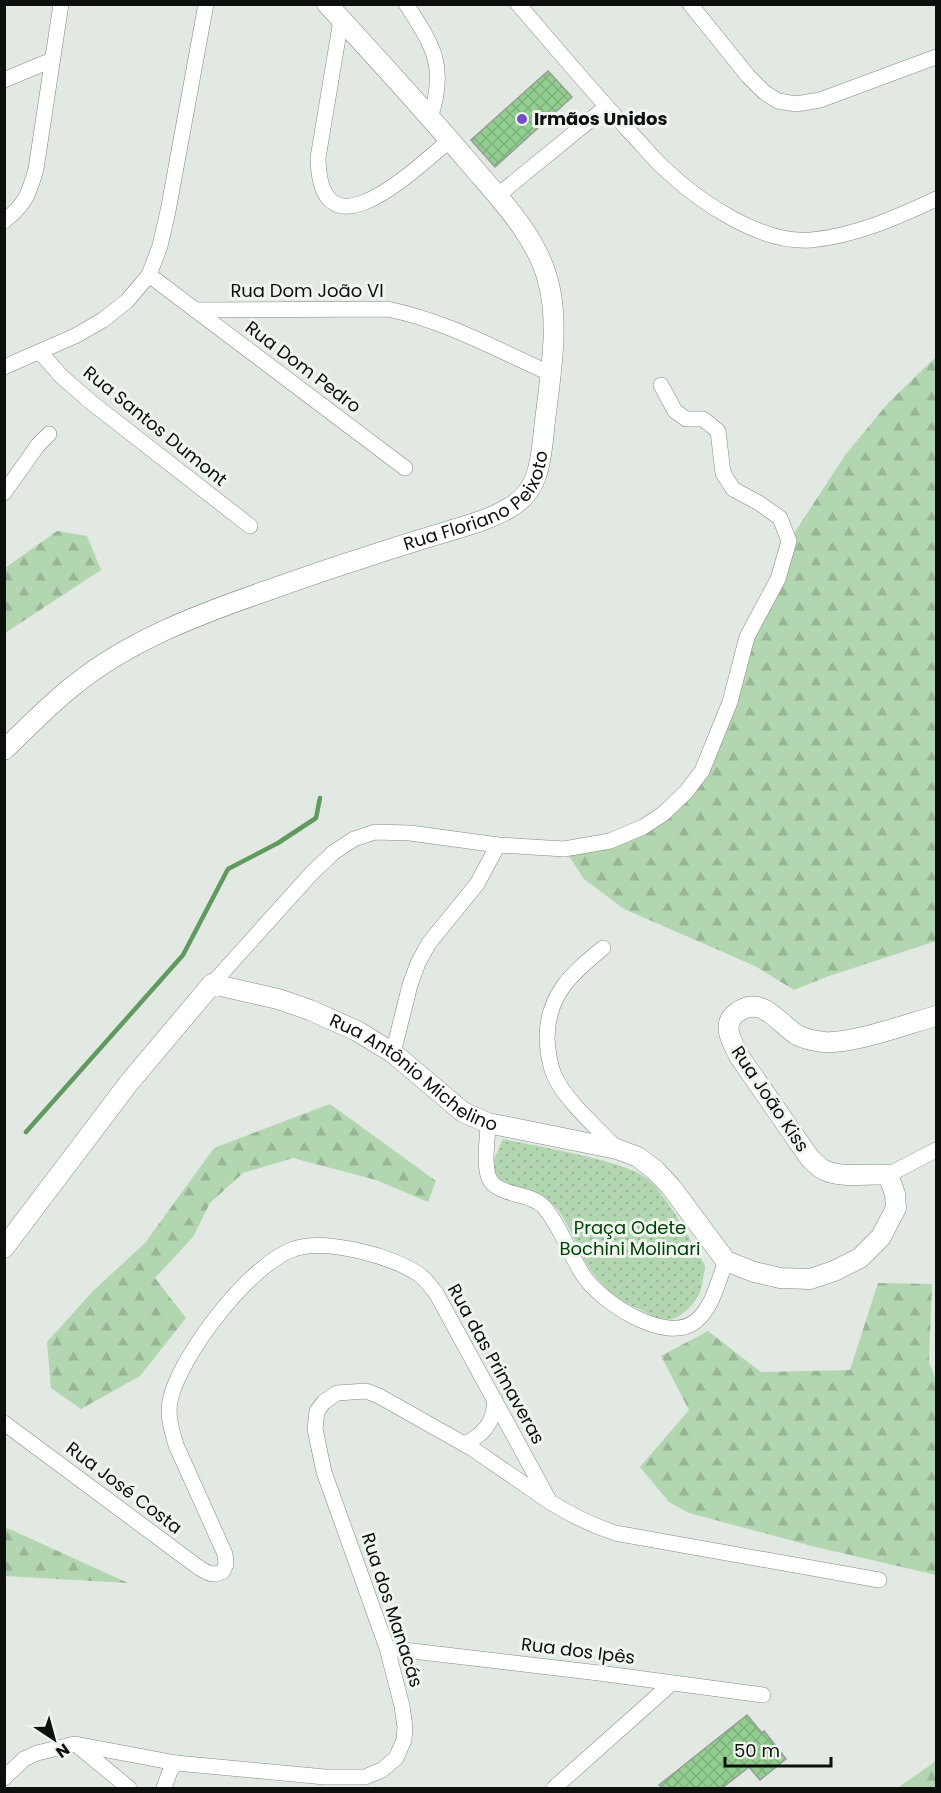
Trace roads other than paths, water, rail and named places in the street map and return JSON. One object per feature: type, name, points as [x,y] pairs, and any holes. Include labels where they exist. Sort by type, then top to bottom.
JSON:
[{"type":"street","points":[[4,221],[20,208],[36,170],[61,4]]},
{"type":"street","points":[[4,367],[40,352],[103,320],[127,301],[149,275],[160,246],[168,211],[206,4]]},
{"type":"street","name":"Rua Floriano Peixoto","points":[[4,750],[39,715],[75,685],[112,660],[166,629],[239,600],[348,562],[467,525],[509,508],[526,495],[535,482],[551,374],[553,305],[543,262],[498,196],[327,4]]},
{"type":"street","points":[[406,4],[433,49],[438,65],[439,83],[430,118]]},
{"type":"street","points":[[518,4],[606,106],[667,171],[707,202],[743,225],[785,238],[811,240],[855,232],[936,199]]},
{"type":"street","points":[[698,6],[748,76],[764,92],[778,101],[796,104],[820,100],[936,57]]},
{"type":"street","points":[[341,20],[318,158],[318,179],[321,188],[331,200],[341,206],[355,207],[370,201],[397,184],[450,140]]},
{"type":"street","points":[[4,80],[52,60]]},
{"type":"street","points":[[498,196],[606,106]]},
{"type":"street","name":"Rua Dom Pedro","points":[[149,275],[405,468]]},
{"type":"street","name":"Rua Dom João Vl","points":[[195,310],[387,309],[413,314],[551,374]]},
{"type":"street","name":"Rua Santos Dumont","points":[[40,352],[61,376],[92,403],[250,526]]},
{"type":"street","points":[[4,1248],[121,1092],[212,984],[311,874],[334,852],[354,839],[375,832],[410,833],[498,845],[564,849],[610,841],[643,827],[663,814],[686,792],[702,771],[730,702],[747,637],[780,575],[789,541],[780,518],[733,489],[723,473],[718,431],[703,419],[686,419],[675,411],[661,385]]},
{"type":"street","points":[[4,493],[49,434]]},
{"type":"street","points":[[393,1053],[410,985],[418,963],[429,943],[477,884],[498,845]]},
{"type":"street","points":[[603,948],[577,969],[565,982],[554,1001],[547,1025],[548,1055],[554,1075],[571,1100],[617,1149]]},
{"type":"street","name":"Rua Antônio Michelino","points":[[212,984],[278,999],[310,1010],[357,1031],[393,1053],[463,1112],[488,1123],[617,1149],[638,1157],[655,1170],[671,1187],[726,1261]]},
{"type":"street","name":"Rua João Kiss","points":[[888,1175],[846,1174],[824,1170],[809,1157],[739,1056],[727,1028],[732,1017],[742,1009],[756,1006],[766,1010],[798,1035],[826,1042],[848,1040],[936,1016]]},
{"type":"street","points":[[488,1123],[487,1169],[492,1182],[541,1204],[556,1225],[584,1276],[598,1293],[617,1308],[652,1324],[674,1329],[688,1327],[707,1309],[726,1261],[754,1272],[780,1278],[810,1279],[834,1271],[860,1258],[881,1237],[896,1208],[895,1194],[888,1175],[936,1150]]},
{"type":"street","name":"Rua das Primaveras","points":[[224,1571],[225,1554],[176,1446],[171,1426],[170,1403],[176,1379],[195,1345],[252,1277],[277,1258],[294,1249],[314,1245],[340,1246],[382,1258],[422,1276],[448,1312],[550,1502]]},
{"type":"street","name":"Rua dos Manacás","points":[[4,1778],[24,1759],[37,1753],[75,1744],[176,1763],[325,1777],[365,1777],[382,1770],[396,1758],[404,1740],[402,1706],[387,1648],[324,1472],[315,1429],[317,1411],[324,1402],[337,1393],[366,1391],[380,1396],[464,1444],[550,1502]]},
{"type":"street","points":[[464,1444],[476,1439],[485,1430],[491,1420],[495,1400]]},
{"type":"street","name":"Rua José Costa","points":[[4,1423],[198,1567],[210,1574],[217,1575],[224,1571]]},
{"type":"street","points":[[550,1502],[589,1525],[615,1533],[879,1580]]},
{"type":"street","name":"Rua dos Ipês","points":[[387,1648],[763,1695]]},
{"type":"street","points":[[554,1788],[672,1683]]},
{"type":"street","points":[[75,1744],[129,1788]]},
{"type":"street","points":[[164,1788],[170,1771],[176,1763]]},
{"type":"waterway","points":[[26,1132],[183,955],[228,869],[278,843],[316,818],[320,798]]},
{"type":"place","name":"Irmãos Unidos","points":[[522,119]]},
{"type":"park label","name":"Praça Odete Bochini Molinari","points":[[630,1238]]}]
